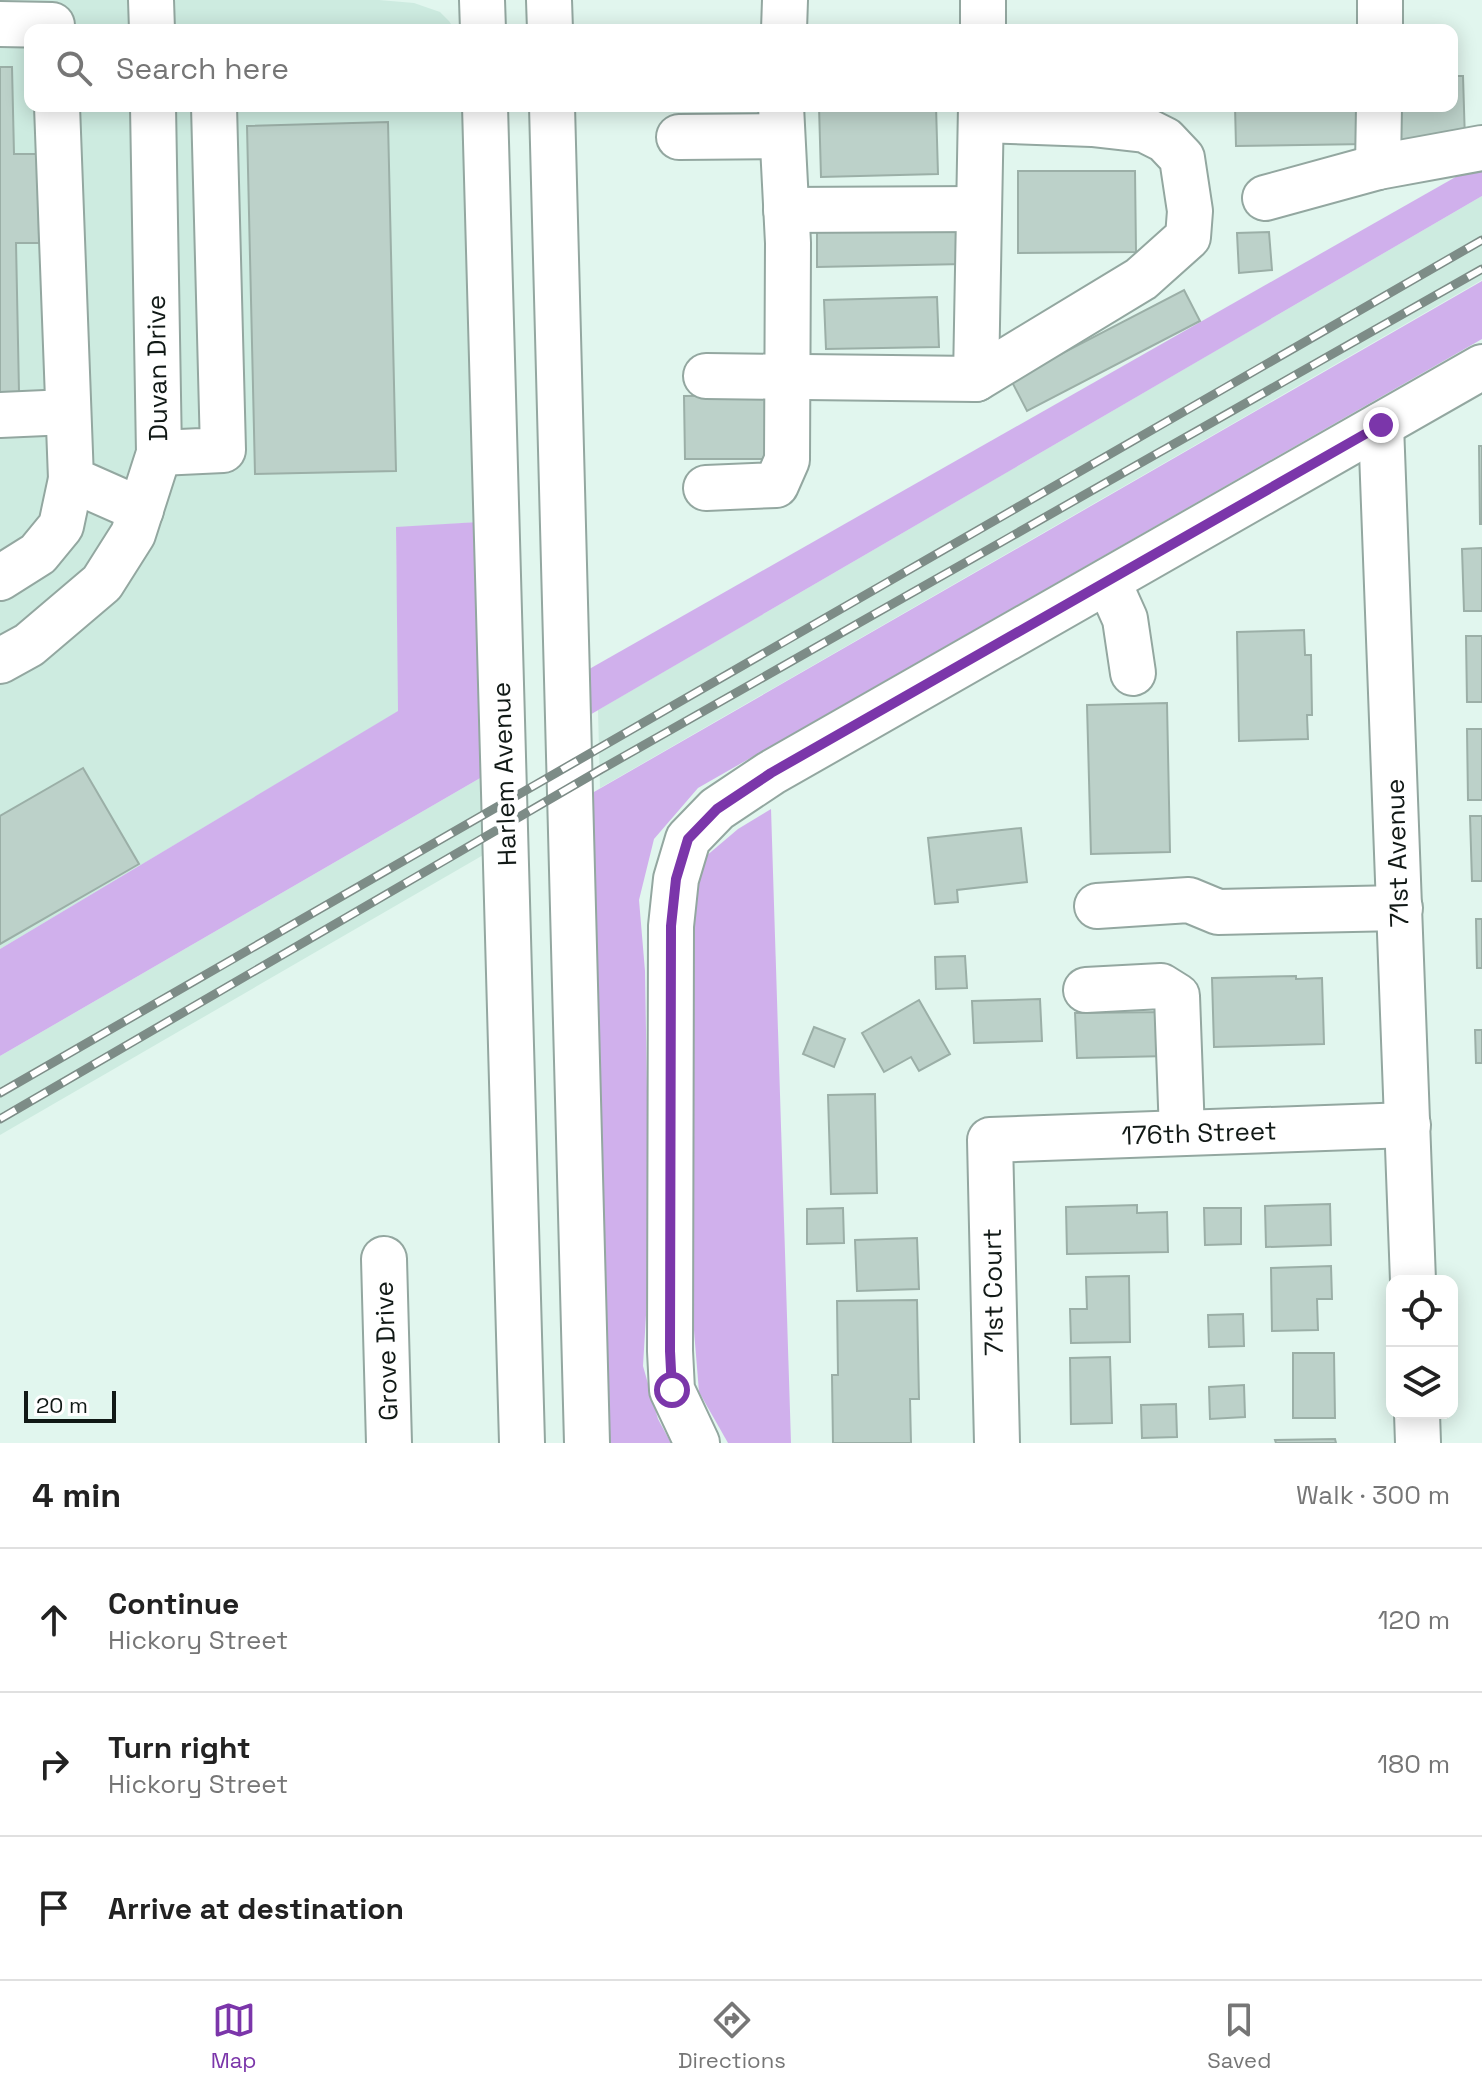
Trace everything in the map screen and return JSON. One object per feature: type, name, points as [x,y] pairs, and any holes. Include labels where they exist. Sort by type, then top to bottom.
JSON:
[{"type":"street","points":[[151,0],[152,24]]},
{"type":"street","points":[[482,0],[483,24]]},
{"type":"street","points":[[549,0],[550,24]]},
{"type":"street","points":[[784,24],[785,0]]},
{"type":"street","points":[[983,0],[983,24]]},
{"type":"street","points":[[1380,0],[1380,24]]},
{"type":"street","points":[[0,24],[24,24]]},
{"type":"street","points":[[0,578],[38,554],[61,526],[71,479],[57,112]]},
{"type":"street","name":"Duvan Drive","points":[[0,661],[29,645],[102,583],[133,534],[159,453],[153,112]]},
{"type":"street","points":[[159,453],[223,450],[214,112]]},
{"type":"street","name":"Harlem Avenue","points":[[485,112],[522,1443]]},
{"type":"street","points":[[552,112],[587,1443]]},
{"type":"street","points":[[1378,167],[1379,112]]},
{"type":"street","points":[[706,376],[976,379],[1141,279],[1188,237],[1190,211],[1182,158],[1165,140],[1145,130],[981,113],[976,379]]},
{"type":"street","points":[[679,137],[781,121],[788,243],[787,460],[776,485],[706,488]]},
{"type":"street","points":[[1265,198],[1378,167],[1482,148]]},
{"type":"street","points":[[786,210],[979,209]]},
{"type":"street","points":[[157,338],[220,336]]},
{"type":"street","points":[[697,1443],[672,1390],[670,1351],[671,926],[676,879],[688,839],[717,809],[771,773],[1482,367]]},
{"type":"street","points":[[0,415],[68,412]]},
{"type":"street","name":"71st Avenue","points":[[1381,425],[1413,1275]]},
{"type":"street","points":[[71,479],[141,510]]},
{"type":"street","points":[[1108,581],[1125,619],[1133,673]]},
{"type":"street","points":[[1097,906],[1189,900],[1218,912],[1400,908]]},
{"type":"street","points":[[1086,990],[1161,986],[1177,996],[1182,1133]]},
{"type":"street","name":"176th Street","points":[[990,1140],[1408,1125]]},
{"type":"street","name":"71st Court","points":[[990,1140],[997,1443]]},
{"type":"street","name":"Grove Drive","points":[[384,1259],[389,1443]]},
{"type":"street","points":[[1417,1419],[1418,1443]]},
{"type":"shaded area","points":[[0,0],[379,0],[414,3],[440,12],[451,24],[24,24],[24,112],[468,112],[478,522],[396,528],[399,711],[0,949]]},
{"type":"shaded area","points":[[1482,162],[1482,196],[588,716],[584,672]]},
{"type":"shaded area","points":[[1482,196],[1482,280],[600,788],[598,710]]},
{"type":"shaded area","points":[[1482,281],[1482,339],[698,788],[654,839],[639,900],[645,971],[648,1151],[648,1281],[643,1366],[658,1419],[671,1443],[603,1443],[587,796]]},
{"type":"shaded area","points":[[478,522],[482,777],[0,1056],[0,949],[398,711],[396,527]]},
{"type":"shaded area","points":[[482,777],[485,854],[0,1135],[0,1056]]},
{"type":"shaded area","points":[[771,809],[791,1443],[728,1443],[699,1392],[692,1306],[694,900],[705,857],[738,829]]},
{"type":"building","points":[[0,67],[12,67],[14,154],[38,154],[39,243],[16,243],[19,392],[0,393]]},
{"type":"building","points":[[1458,76],[1463,76],[1465,141],[1398,142],[1398,112],[1458,112]]},
{"type":"building","points":[[819,112],[936,112],[938,174],[821,177]]},
{"type":"building","points":[[1235,112],[1366,112],[1367,144],[1236,146]]},
{"type":"building","points":[[388,122],[396,471],[255,474],[247,126]]},
{"type":"building","points":[[1018,171],[1135,171],[1136,252],[1018,253]]},
{"type":"building","points":[[963,230],[964,264],[817,267],[817,232]]},
{"type":"building","points":[[1269,232],[1272,270],[1239,273],[1237,233]]},
{"type":"building","points":[[1184,290],[1200,321],[1027,411],[1011,380]]},
{"type":"building","points":[[937,297],[939,347],[826,349],[824,300]]},
{"type":"building","points":[[769,395],[769,459],[685,459],[684,396]]},
{"type":"building","points":[[1479,446],[1482,446],[1482,524],[1480,524]]},
{"type":"building","points":[[1482,548],[1482,611],[1464,611],[1462,549]]},
{"type":"building","points":[[1304,630],[1305,655],[1311,655],[1312,715],[1307,715],[1308,739],[1239,741],[1237,632]]},
{"type":"building","points":[[1466,636],[1482,636],[1482,702],[1467,702]]},
{"type":"building","points":[[1167,703],[1170,852],[1091,854],[1087,705]]},
{"type":"building","points":[[1467,729],[1482,729],[1482,800],[1468,800]]},
{"type":"building","points":[[83,768],[139,864],[0,944],[0,816]]},
{"type":"building","points":[[1470,816],[1482,816],[1482,881],[1472,881]]},
{"type":"building","points":[[1021,828],[1027,882],[957,890],[958,902],[935,904],[928,838]]},
{"type":"building","points":[[1476,919],[1482,919],[1482,968],[1477,968]]},
{"type":"building","points":[[965,956],[967,988],[936,989],[935,957]]},
{"type":"building","points":[[1296,976],[1296,979],[1322,978],[1324,1044],[1214,1047],[1212,978]]},
{"type":"building","points":[[1040,999],[1042,1041],[974,1043],[972,1001]]},
{"type":"building","points":[[919,1000],[950,1054],[919,1071],[911,1057],[884,1072],[862,1033]]},
{"type":"building","points":[[1167,1012],[1168,1056],[1077,1058],[1075,1013]]},
{"type":"building","points":[[814,1027],[845,1039],[834,1067],[803,1054]]},
{"type":"building","points":[[1475,1030],[1482,1030],[1482,1063],[1476,1063]]},
{"type":"building","points":[[875,1094],[877,1193],[831,1194],[828,1095]]},
{"type":"building","points":[[1330,1204],[1331,1245],[1266,1247],[1265,1206]]},
{"type":"building","points":[[1137,1205],[1137,1213],[1167,1212],[1168,1252],[1067,1254],[1066,1207]]},
{"type":"building","points":[[843,1208],[844,1243],[807,1244],[807,1209]]},
{"type":"building","points":[[1204,1208],[1241,1208],[1241,1244],[1205,1245]]},
{"type":"building","points":[[917,1238],[919,1289],[857,1291],[855,1240]]},
{"type":"building","points":[[1331,1266],[1332,1299],[1317,1299],[1318,1330],[1272,1331],[1271,1268]]},
{"type":"building","points":[[1129,1276],[1130,1342],[1071,1343],[1070,1309],[1087,1309],[1086,1277]]},
{"type":"building","points":[[917,1300],[919,1399],[910,1399],[911,1443],[833,1443],[832,1375],[838,1375],[837,1301]]},
{"type":"building","points":[[1243,1314],[1244,1346],[1209,1347],[1208,1315]]},
{"type":"building","points":[[1293,1353],[1334,1353],[1335,1418],[1293,1418]]},
{"type":"building","points":[[1110,1357],[1112,1423],[1071,1424],[1070,1358]]},
{"type":"building","points":[[1244,1385],[1245,1417],[1210,1419],[1209,1387]]},
{"type":"building","points":[[1176,1404],[1177,1437],[1142,1438],[1141,1405]]},
{"type":"building","points":[[1335,1439],[1336,1443],[1276,1443],[1275,1440]]},
{"type":"railway","points":[[0,1093],[1482,240]]},
{"type":"railway","points":[[0,1119],[600,770],[1482,269]]},
{"type":"route","points":[[672,1390],[671,926],[676,879],[688,839],[717,809],[771,773],[1381,425]]}]
